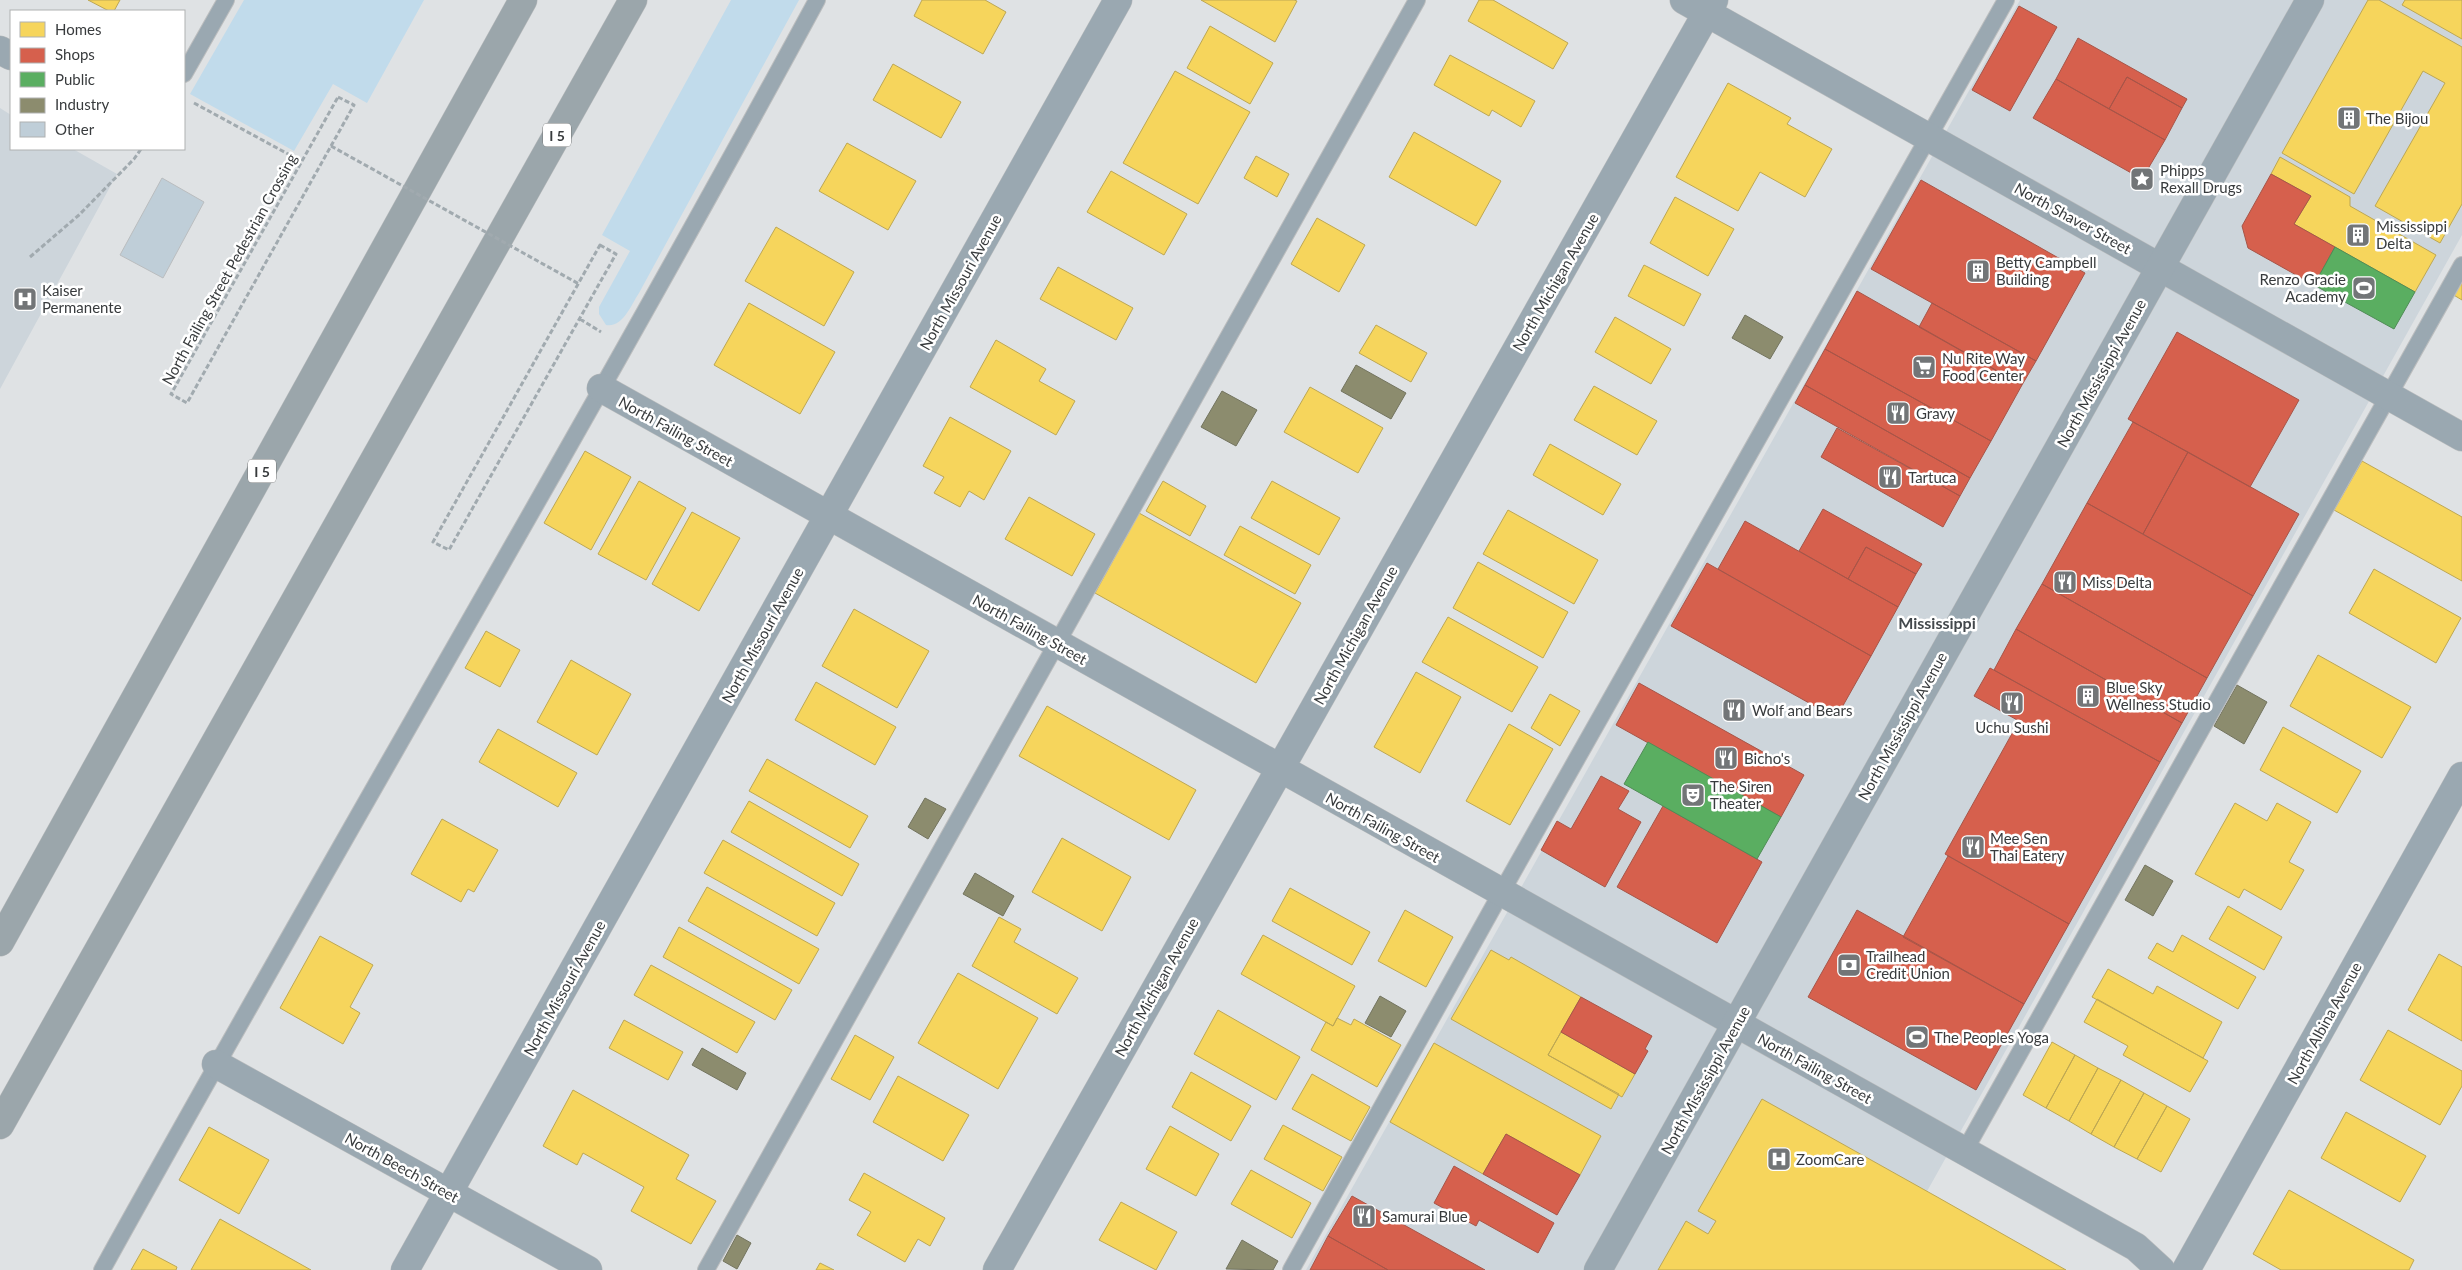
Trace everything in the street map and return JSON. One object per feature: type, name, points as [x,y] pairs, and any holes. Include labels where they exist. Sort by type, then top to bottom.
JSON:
[{"type":"highway","name":"I 5","points":[[0,942],[523,0]]},
{"type":"highway","name":"I 5","points":[[0,1125],[633,0]]},
{"type":"street","name":"North Missouri Avenue","points":[[406,1270],[1118,0]]},
{"type":"street","name":"North Mississippi Avenue","points":[[1598,1270],[2310,0]]},
{"type":"street","name":"North Shaver Street","points":[[1701,4],[1929,138],[2462,437]]},
{"type":"street","name":"North Michigan Avenue","points":[[997,1270],[1280,768],[1701,4]]},
{"type":"street","name":"North Failing Street","points":[[601,388],[2136,1247],[2162,1270]]},
{"type":"street","name":"North Albina Avenue","points":[[2186,1270],[2462,776]]},
{"type":"street","name":"North Beech Street","points":[[216,1064],[588,1270]]},
{"type":"lane","points":[[185,72],[226,0]]},
{"type":"lane","points":[[102,1270],[216,1064],[601,388],[817,0]]},
{"type":"lane","points":[[706,1270],[1417,0]]},
{"type":"lane","points":[[1291,1270],[1501,893],[2006,0]]},
{"type":"lane","points":[[1964,1152],[2462,265]]},
{"type":"path","name":"North Failing Street Pedestrian Crossing","points":[[338,97],[354,105],[331,146],[187,403],[171,394],[338,97]]},
{"type":"path","points":[[192,102],[301,161]]},
{"type":"path","points":[[331,146],[578,284]]},
{"type":"path","points":[[30,257],[79,214],[134,159],[140,150]]},
{"type":"path","points":[[600,245],[616,254],[449,550],[433,542],[578,284],[600,245]]},
{"type":"shaded area","points":[[244,0],[424,0],[367,103],[333,84],[294,151],[190,94]]},
{"type":"shaded area","points":[[731,0],[799,0],[630,309],[617,323],[606,325],[599,314],[599,307],[630,251],[602,235]]},
{"type":"shaded area","points":[[2020,0],[2462,0],[2462,235],[1883,1270],[1306,1270]]},
{"type":"shaded area","name":"Kaiser Permanente","points":[[0,108],[10,114],[10,150],[75,150],[117,174],[0,389]]},
{"type":"building: Homes","points":[[88,0],[120,0],[115,10],[107,10]]},
{"type":"building: Homes","points":[[922,0],[985,0],[1006,12],[983,54],[914,16]]},
{"type":"building: Homes","points":[[1201,0],[1294,0],[1297,1],[1275,42]]},
{"type":"building: Homes","points":[[1479,0],[1493,0],[1568,43],[1553,69],[1468,21]]},
{"type":"building: Homes","name":"The Bijou","points":[[2368,0],[2379,0],[2462,47],[2462,204],[2440,243],[2375,206],[2445,83],[2423,71],[2354,194],[2282,153]]},
{"type":"building: Homes","points":[[2405,0],[2462,0],[2462,39],[2402,5]]},
{"type":"building: Homes","points":[[1210,26],[1273,63],[1250,104],[1187,68]]},
{"type":"building: Homes","points":[[1450,55],[1535,101],[1521,127],[1492,110],[1489,116],[1434,85]]},
{"type":"building: Homes","points":[[893,64],[961,102],[941,138],[873,100]]},
{"type":"building: Homes","points":[[1175,71],[1250,112],[1198,204],[1123,163]]},
{"type":"building: Homes","points":[[1728,83],[1791,118],[1787,124],[1832,149],[1805,197],[1760,172],[1738,211],[1676,177]]},
{"type":"building: Homes","points":[[1414,132],[1501,181],[1476,226],[1389,177]]},
{"type":"building: Homes","points":[[847,143],[916,181],[888,230],[819,191]]},
{"type":"building: Homes","points":[[1256,156],[1289,174],[1277,197],[1244,178]]},
{"type":"building: Homes","name":"Mississippi Delta","points":[[2280,157],[2350,197],[2350,206],[2436,255],[2415,292],[2294,224],[2311,196],[2271,174]]},
{"type":"building: Homes","points":[[1111,171],[1187,214],[1164,255],[1087,212]]},
{"type":"building: Homes","points":[[1675,197],[1734,229],[1708,276],[1650,243]]},
{"type":"building: Homes","points":[[1317,218],[1365,245],[1339,292],[1291,264]]},
{"type":"building: Homes","points":[[776,227],[854,272],[824,326],[745,281]]},
{"type":"building: Homes","points":[[1644,265],[1701,294],[1684,326],[1628,296]]},
{"type":"building: Homes","points":[[1058,267],[1133,308],[1116,340],[1040,299]]},
{"type":"building: Homes","points":[[2462,275],[2462,300],[2452,294]]},
{"type":"building: Homes","points":[[749,303],[835,352],[800,414],[714,365]]},
{"type":"building: Homes","points":[[1615,317],[1671,349],[1651,384],[1595,352]]},
{"type":"building: Homes","points":[[1376,325],[1427,353],[1411,382],[1359,353]]},
{"type":"building: Homes","points":[[996,340],[1046,369],[1039,381],[1075,401],[1056,435],[970,387]]},
{"type":"building: Homes","points":[[1594,386],[1657,421],[1637,455],[1574,420]]},
{"type":"building: Homes","points":[[1310,387],[1383,428],[1358,473],[1284,432]]},
{"type":"building: Homes","points":[[950,417],[1011,451],[984,500],[969,491],[960,507],[934,493],[944,477],[923,466]]},
{"type":"building: Homes","points":[[1550,444],[1621,484],[1603,515],[1533,475]]},
{"type":"building: Homes","points":[[585,451],[631,477],[591,550],[544,523]]},
{"type":"building: Homes","points":[[2362,461],[2462,517],[2462,581],[2334,510]]},
{"type":"building: Homes","points":[[639,481],[686,508],[646,580],[598,554]]},
{"type":"building: Homes","points":[[1163,481],[1206,506],[1190,536],[1146,511]]},
{"type":"building: Homes","points":[[1272,481],[1340,518],[1319,555],[1251,518]]},
{"type":"building: Homes","points":[[1029,497],[1095,534],[1072,576],[1005,539]]},
{"type":"building: Homes","points":[[1508,510],[1598,560],[1574,604],[1483,554]]},
{"type":"building: Homes","points":[[692,512],[740,538],[699,611],[652,584]]},
{"type":"building: Homes","points":[[1139,513],[1301,603],[1256,683],[1095,593]]},
{"type":"building: Homes","points":[[1240,526],[1311,565],[1295,594],[1224,555]]},
{"type":"building: Homes","points":[[1478,562],[1568,612],[1543,658],[1453,608]]},
{"type":"building: Homes","points":[[2374,569],[2461,618],[2436,663],[2349,613]]},
{"type":"building: Homes","points":[[854,609],[929,651],[897,708],[822,666]]},
{"type":"building: Homes","points":[[1448,617],[1538,667],[1512,712],[1422,662]]},
{"type":"building: Homes","points":[[486,631],[520,650],[500,687],[465,668]]},
{"type":"building: Homes","points":[[2318,655],[2411,707],[2382,758],[2290,706]]},
{"type":"building: Homes","points":[[571,660],[631,694],[597,755],[537,722]]},
{"type":"building: Homes","points":[[1416,672],[1461,697],[1420,773],[1374,747]]},
{"type":"building: Homes","points":[[816,682],[896,727],[875,765],[795,720]]},
{"type":"building: Homes","points":[[1550,694],[1580,711],[1560,746],[1531,728]]},
{"type":"building: Homes","points":[[1047,706],[1196,790],[1169,840],[1019,756]]},
{"type":"building: Homes","points":[[1509,724],[1553,749],[1510,825],[1466,801]]},
{"type":"building: Homes","points":[[2283,727],[2361,771],[2337,813],[2260,770]]},
{"type":"building: Homes","points":[[498,729],[577,773],[558,807],[479,762]]},
{"type":"building: Homes","points":[[767,759],[868,816],[850,848],[749,791]]},
{"type":"building: Homes","points":[[749,801],[859,864],[842,896],[731,832]]},
{"type":"building: Homes","points":[[2235,803],[2267,821],[2277,803],[2311,822],[2289,862],[2304,870],[2281,910],[2244,889],[2239,898],[2195,874]]},
{"type":"building: Homes","points":[[442,819],[498,850],[474,892],[468,889],[461,902],[411,874]]},
{"type":"building: Homes","points":[[1062,838],[1131,877],[1102,931],[1032,892]]},
{"type":"building: Homes","points":[[723,840],[835,903],[817,936],[704,873]]},
{"type":"building: Homes","points":[[707,887],[819,949],[799,984],[688,921]]},
{"type":"building: Homes","points":[[1290,888],[1370,932],[1352,965],[1272,921]]},
{"type":"building: Homes","points":[[2228,906],[2282,937],[2264,970],[2209,939]]},
{"type":"building: Homes","points":[[1405,910],[1453,937],[1426,987],[1378,961]]},
{"type":"building: Homes","points":[[999,917],[1021,929],[1014,942],[1078,978],[1057,1014],[972,966]]},
{"type":"building: Homes","points":[[679,927],[792,990],[775,1020],[663,957]]},
{"type":"building: Homes","points":[[1263,935],[1355,986],[1333,1026],[1241,974]]},
{"type":"building: Homes","points":[[2182,935],[2256,977],[2238,1009],[2148,958],[2157,943],[2173,952]]},
{"type":"building: Homes","points":[[320,936],[373,965],[350,1007],[360,1013],[343,1044],[280,1008]]},
{"type":"building: Homes","points":[[1491,950],[1509,960],[1511,957],[1581,997],[1548,1055],[1619,1094],[1611,1109],[1451,1019]]},
{"type":"building: Homes","points":[[2439,954],[2462,967],[2462,1041],[2408,1010]]},
{"type":"building: Homes","points":[[651,965],[755,1022],[737,1053],[634,995]]},
{"type":"building: Homes","points":[[2108,969],[2153,994],[2157,986],[2222,1022],[2203,1058],[2092,997]]},
{"type":"building: Homes","points":[[958,973],[1038,1018],[998,1089],[918,1043]]},
{"type":"building: Homes","points":[[2097,999],[2208,1061],[2190,1092],[2123,1055],[2128,1046],[2084,1022]]},
{"type":"building: Homes","points":[[1218,1010],[1300,1057],[1276,1100],[1194,1054]]},
{"type":"building: Homes","points":[[1337,1018],[1351,1025],[1354,1019],[1401,1045],[1377,1087],[1311,1050],[1326,1022],[1333,1026]]},
{"type":"building: Homes","points":[[624,1020],[683,1052],[668,1080],[609,1048]]},
{"type":"building: Homes","points":[[2388,1030],[2462,1071],[2462,1086],[2440,1125],[2360,1080]]},
{"type":"building: Homes","points":[[1561,1032],[1635,1074],[1622,1097],[1548,1055]]},
{"type":"building: Homes","points":[[855,1035],[894,1057],[870,1100],[831,1079]]},
{"type":"building: Homes","points":[[2052,1042],[2075,1055],[2046,1108],[2023,1095]]},
{"type":"building: Homes","points":[[1434,1043],[1601,1136],[1580,1175],[1506,1134],[1483,1174],[1390,1122]]},
{"type":"building: Homes","points":[[2075,1055],[2098,1068],[2069,1121],[2046,1108]]},
{"type":"building: Homes","points":[[2098,1068],[2121,1080],[2091,1134],[2069,1121]]},
{"type":"building: Homes","points":[[1191,1072],[1251,1106],[1231,1141],[1172,1107]]},
{"type":"building: Homes","points":[[1312,1074],[1370,1107],[1351,1141],[1292,1109]]},
{"type":"building: Homes","points":[[898,1076],[969,1115],[943,1161],[873,1122]]},
{"type":"building: Homes","points":[[2121,1080],[2144,1093],[2114,1147],[2091,1134]]},
{"type":"building: Homes","points":[[573,1090],[689,1155],[676,1179],[716,1201],[691,1244],[631,1211],[644,1187],[583,1153],[577,1165],[543,1146]]},
{"type":"building: Homes","points":[[2144,1093],[2167,1106],[2137,1159],[2114,1147]]},
{"type":"building: Homes","points":[[1762,1099],[2066,1270],[1658,1270],[1686,1221],[1708,1234],[1716,1221],[1698,1211]]},
{"type":"building: Homes","points":[[2167,1106],[2190,1119],[2161,1172],[2137,1159]]},
{"type":"building: Homes","points":[[2346,1112],[2426,1156],[2400,1202],[2321,1158]]},
{"type":"building: Homes","points":[[1283,1125],[1342,1157],[1323,1191],[1264,1159]]},
{"type":"building: Homes","points":[[1170,1126],[1219,1154],[1196,1196],[1146,1169]]},
{"type":"building: Homes","points":[[209,1127],[269,1160],[239,1214],[179,1180]]},
{"type":"building: Homes","points":[[1251,1170],[1311,1203],[1292,1238],[1231,1204]]},
{"type":"building: Homes","points":[[864,1173],[945,1218],[930,1246],[918,1239],[905,1262],[857,1235],[871,1212],[849,1200]]},
{"type":"building: Homes","points":[[2289,1190],[2414,1260],[2409,1270],[2281,1270],[2253,1254]]},
{"type":"building: Homes","points":[[1121,1202],[1177,1232],[1156,1270],[1099,1240]]},
{"type":"building: Homes","points":[[220,1219],[311,1270],[191,1270]]},
{"type":"building: Homes","points":[[143,1249],[177,1267],[176,1270],[131,1270]]},
{"type":"building: Homes","points":[[820,1263],[834,1270],[816,1270]]},
{"type":"building: Shops","points":[[2019,6],[2057,27],[2010,111],[1972,90]]},
{"type":"building: Shops","points":[[2078,38],[2187,99],[2182,108],[2127,77],[2109,109],[2056,79]]},
{"type":"building: Shops","points":[[2127,77],[2182,108],[2165,140],[2109,109]]},
{"type":"building: Shops","points":[[2056,79],[2165,140],[2142,179],[2033,118]]},
{"type":"building: Shops","points":[[2271,174],[2311,196],[2294,224],[2335,247],[2314,285],[2248,248],[2242,226]]},
{"type":"building: Shops","name":"Betty Campbell Building","points":[[1921,180],[2085,273],[2036,361],[1871,269]]},
{"type":"building: Shops","name":"Nu Rite Way Food Center","points":[[1857,291],[2022,385],[1991,441],[1825,349]]},
{"type":"building: Shops","points":[[1932,303],[2036,361],[2022,385],[1919,327]]},
{"type":"building: Shops","points":[[2177,332],[2299,400],[2250,487],[2128,419]]},
{"type":"building: Shops","name":"Gravy","points":[[1825,349],[1991,441],[1970,478],[1805,385]]},
{"type":"building: Shops","points":[[1805,385],[1970,478],[1960,496],[1795,403]]},
{"type":"building: Shops","points":[[2133,422],[2188,452],[2143,534],[2087,503]]},
{"type":"building: Shops","name":"Tartuca","points":[[1837,428],[1960,496],[1943,527],[1821,457]]},
{"type":"building: Shops","points":[[2188,452],[2299,514],[2253,596],[2143,534]]},
{"type":"building: Shops","points":[[2087,503],[2253,596],[2207,678],[2042,584]]},
{"type":"building: Shops","points":[[1823,509],[1922,564],[1916,574],[1866,547],[1848,579],[1799,551]]},
{"type":"building: Shops","points":[[1745,521],[1898,607],[1871,656],[1718,569]]},
{"type":"building: Shops","points":[[1866,547],[1916,574],[1898,607],[1848,579]]},
{"type":"building: Shops","points":[[1707,563],[1871,656],[1836,718],[1671,626]]},
{"type":"building: Shops","points":[[2042,584],[2207,678],[2182,723],[2016,629]]},
{"type":"building: Shops","name":"Blue Sky Wellness Studio","points":[[2016,629],[2182,723],[2160,762],[1994,670]]},
{"type":"building: Shops","points":[[1990,668],[2160,762],[2069,924],[1945,854],[2019,721],[1974,696]]},
{"type":"building: Shops","name":"Bicho's","points":[[1639,683],[1804,775],[1781,817],[1616,725]]},
{"type":"building: Shops","points":[[1601,776],[1629,791],[1618,809],[1641,822],[1605,887],[1541,850],[1557,821],[1571,829]]},
{"type":"building: Shops","points":[[1663,806],[1762,862],[1717,943],[1617,887]]},
{"type":"building: Shops","points":[[1948,856],[2069,924],[2024,1004],[1903,937]]},
{"type":"building: Shops","points":[[1857,910],[2024,1004],[1976,1090],[1808,997]]},
{"type":"building: Shops","points":[[1581,997],[1652,1036],[1645,1049],[1648,1051],[1635,1074],[1561,1032]]},
{"type":"building: Shops","points":[[1506,1134],[1580,1175],[1557,1215],[1483,1174]]},
{"type":"building: Shops","points":[[1454,1166],[1554,1223],[1538,1253],[1479,1220],[1476,1226],[1434,1203]]},
{"type":"building: Shops","name":"Samurai Blue","points":[[1352,1196],[1485,1270],[1388,1270],[1328,1236]]},
{"type":"building: Shops","points":[[1328,1236],[1388,1270],[1310,1270]]},
{"type":"building: Public","name":"Renzo Gracie Academy","points":[[2335,247],[2415,292],[2394,329],[2314,285]]},
{"type":"building: Public","name":"The Siren Theater","points":[[1648,742],[1781,817],[1757,859],[1624,784]]},
{"type":"building: Industry","points":[[1745,315],[1783,337],[1770,359],[1732,338]]},
{"type":"building: Industry","points":[[1356,365],[1406,393],[1391,419],[1341,391]]},
{"type":"building: Industry","points":[[1222,391],[1257,410],[1236,446],[1201,427]]},
{"type":"building: Industry","points":[[2237,685],[2267,702],[2244,744],[2214,726]]},
{"type":"building: Industry","points":[[925,798],[946,809],[928,839],[908,827]]},
{"type":"building: Industry","points":[[2145,865],[2173,881],[2153,916],[2125,900]]},
{"type":"building: Industry","points":[[975,873],[1014,896],[1003,916],[963,894]]},
{"type":"building: Industry","points":[[1380,996],[1406,1011],[1391,1037],[1365,1023]]},
{"type":"building: Industry","points":[[702,1048],[746,1073],[737,1090],[692,1065]]},
{"type":"building: Industry","points":[[737,1235],[751,1243],[737,1269],[723,1261]]},
{"type":"building: Industry","points":[[1242,1240],[1278,1261],[1273,1270],[1226,1269]]},
{"type":"building: Other","points":[[162,178],[204,202],[163,278],[120,255]]},
{"type":"place","name":"The Bijou","points":[[2349,118]]},
{"type":"place","name":"Phipps Rexall Drugs","points":[[2142,179]]},
{"type":"place","name":"Mississippi Delta","points":[[2358,235]]},
{"type":"place","name":"Betty Campbell Building","points":[[1978,271]]},
{"type":"place","name":"Renzo Gracie Academy","points":[[2364,288]]},
{"type":"place","name":"Kaiser Permanente","points":[[25,299]]},
{"type":"place","name":"Nu Rite Way Food Center","points":[[1924,367]]},
{"type":"place","name":"Gravy","points":[[1898,413]]},
{"type":"place","name":"Tartuca","points":[[1890,477]]},
{"type":"place","name":"Miss Delta","points":[[2065,582]]},
{"type":"place","name":"Blue Sky Wellness Studio","points":[[2088,696]]},
{"type":"place","name":"Uchu Sushi","points":[[2012,703]]},
{"type":"place","name":"Wolf and Bears","points":[[1734,710]]},
{"type":"place","name":"Bicho's","points":[[1726,758]]},
{"type":"place","name":"The Siren Theater","points":[[1693,795]]},
{"type":"place","name":"Mee Sen Thai Eatery","points":[[1973,847]]},
{"type":"place","name":"Trailhead Credit Union","points":[[1849,965]]},
{"type":"place","name":"The Peoples Yoga","points":[[1917,1037]]},
{"type":"place","name":"ZoomCare","points":[[1779,1159]]},
{"type":"place","name":"Samurai Blue","points":[[1364,1216]]},
{"type":"district","name":"Mississippi","points":[[1937,622]]}]
